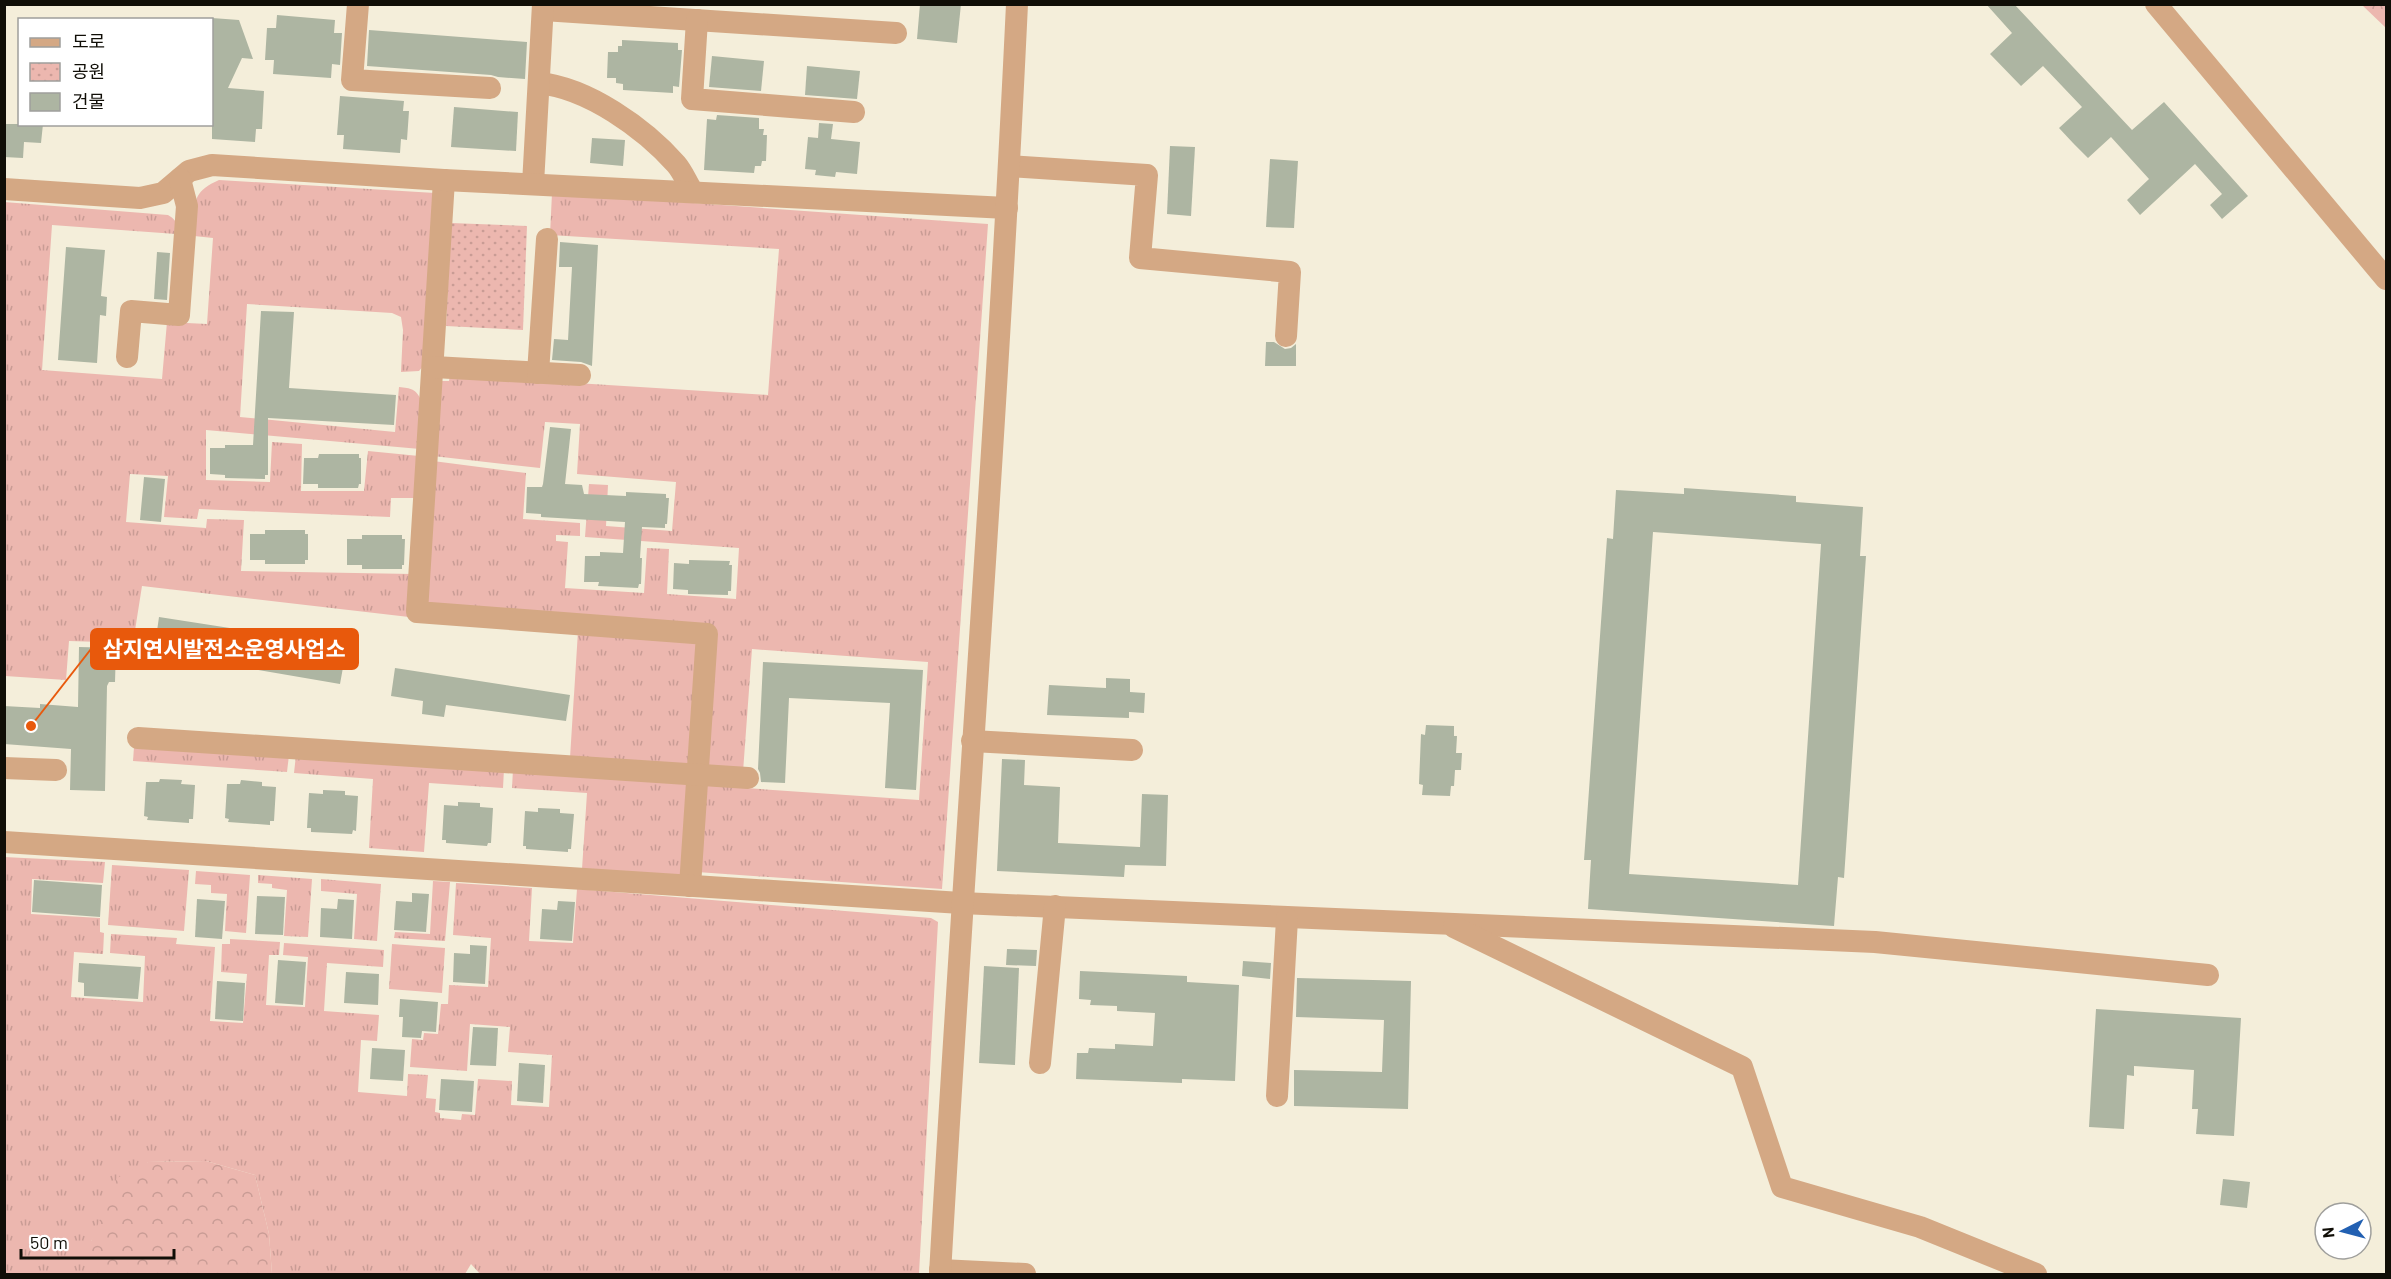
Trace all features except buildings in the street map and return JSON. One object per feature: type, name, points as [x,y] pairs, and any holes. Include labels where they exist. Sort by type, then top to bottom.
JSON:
[{"type":"street","points":[[358,4],[352,80],[490,88]]},
{"type":"street","points":[[1017,4],[1007,208],[961,903],[940,1272],[1025,1275]]},
{"type":"street","points":[[2156,4],[2386,279]]},
{"type":"street","points":[[532,184],[543,7],[896,33]]},
{"type":"street","points":[[697,20],[692,99],[854,111]]},
{"type":"street","points":[[539,83],[568,89],[587,97],[629,122],[677,165],[693,192]]},
{"type":"street","points":[[4,189],[140,198],[164,193],[189,171],[212,165],[444,180],[1007,208]]},
{"type":"street","points":[[1009,166],[1147,175],[1140,258],[1290,272],[1286,336]]},
{"type":"street","points":[[127,357],[131,311],[179,315],[187,206],[180,178]]},
{"type":"street","points":[[444,180],[417,612],[707,634],[690,886]]},
{"type":"street","points":[[538,373],[547,239]]},
{"type":"street","points":[[434,367],[580,375]]},
{"type":"street","points":[[138,738],[748,778]]},
{"type":"street","points":[[972,741],[1132,750]]},
{"type":"street","points":[[4,768],[56,770]]},
{"type":"street","points":[[4,842],[961,903],[1287,919],[1445,922],[1875,942],[2208,975]]},
{"type":"street","points":[[1040,1063],[1056,906]]},
{"type":"street","points":[[1277,1096],[1287,919]]},
{"type":"street","points":[[1445,922],[1742,1067],[1782,1187],[1920,1227],[2036,1275]]},
{"type":"green space","points":[[2362,5],[2386,5],[2386,28]]},
{"type":"green space","points":[[219,180],[435,193],[424,365],[419,371],[401,372],[403,330],[401,317],[392,313],[247,304],[240,417],[395,432],[399,387],[407,388],[415,391],[421,400],[420,449],[206,430],[206,480],[270,482],[272,442],[302,444],[301,491],[364,491],[368,451],[419,456],[417,498],[391,498],[390,517],[199,509],[197,519],[164,517],[168,476],[130,474],[126,522],[206,528],[207,519],[244,520],[241,571],[413,574],[409,617],[142,586],[133,643],[69,641],[66,680],[5,676],[4,202],[168,215],[175,221],[176,234],[52,225],[42,370],[162,379],[167,322],[207,324],[213,238],[194,236],[194,209],[198,196],[203,190]]},
{"type":"green space","points":[[552,193],[988,224],[942,889],[697,872],[702,785],[919,800],[928,662],[752,649],[743,772],[703,769],[713,626],[423,606],[433,461],[526,473],[523,519],[580,523],[580,536],[556,535],[556,541],[568,542],[565,588],[644,593],[647,548],[669,549],[667,594],[736,599],[739,548],[585,537],[589,484],[608,485],[606,526],[672,531],[676,482],[577,474],[580,424],[545,422],[540,468],[433,456],[438,381],[449,381],[450,375],[768,395],[779,249],[550,235]]},
{"type":"green space","points":[[451,223],[527,226],[523,330],[446,326]]},
{"type":"green space","points":[[578,631],[701,639],[693,766],[570,758]]},
{"type":"green space","points":[[134,747],[289,755],[287,772],[133,761]]},
{"type":"green space","points":[[296,755],[504,769],[503,788],[429,783],[424,852],[369,848],[373,779],[294,773]]},
{"type":"green space","points":[[513,769],[690,781],[684,875],[582,869],[587,793],[512,788]]},
{"type":"green space","points":[[4,857],[105,862],[103,883],[32,879],[31,914],[100,918],[100,932],[104,933],[103,954],[74,952],[71,997],[143,1002],[145,956],[110,953],[111,934],[177,938],[176,944],[215,947],[210,1021],[243,1023],[247,974],[221,972],[222,944],[230,944],[230,939],[280,942],[279,955],[269,955],[266,1005],[305,1007],[308,957],[283,955],[284,943],[384,950],[383,967],[327,963],[324,1011],[379,1015],[377,1041],[361,1040],[358,1092],[407,1096],[408,1074],[428,1075],[426,1098],[436,1099],[435,1112],[440,1113],[440,1118],[461,1120],[462,1114],[475,1115],[478,1079],[512,1081],[511,1105],[549,1107],[552,1055],[508,1052],[510,1027],[470,1024],[467,1071],[410,1067],[412,1039],[423,1040],[424,1033],[438,1034],[441,1004],[448,1004],[449,985],[488,987],[491,938],[453,935],[456,883],[532,888],[529,941],[573,943],[577,889],[931,918],[938,922],[919,1274],[480,1274],[471,1264],[465,1274],[272,1274],[269,1234],[255,1175],[206,1161],[148,1162],[91,1241],[91,1274],[5,1274]]},
{"type":"green space","points":[[112,865],[189,870],[184,931],[108,925]]},
{"type":"green space","points":[[196,871],[250,875],[246,933],[225,931],[227,894],[211,893],[211,885],[195,884]]},
{"type":"green space","points":[[258,875],[312,879],[308,937],[284,936],[287,890],[272,888],[272,884],[258,883]]},
{"type":"green space","points":[[321,879],[381,884],[377,941],[354,939],[357,894],[321,891]]},
{"type":"green space","points":[[433,881],[450,882],[445,941],[394,938],[395,932],[430,934]]},
{"type":"green space","points":[[392,944],[445,948],[442,993],[389,989]]},
{"type":"green space","points":[[206,1161],[255,1175],[269,1234],[272,1274],[91,1274],[91,1241],[117,1178],[148,1162]]},
{"type":"place","name":"삼지연시발전소운영사업소","points":[[31,726]]}]
